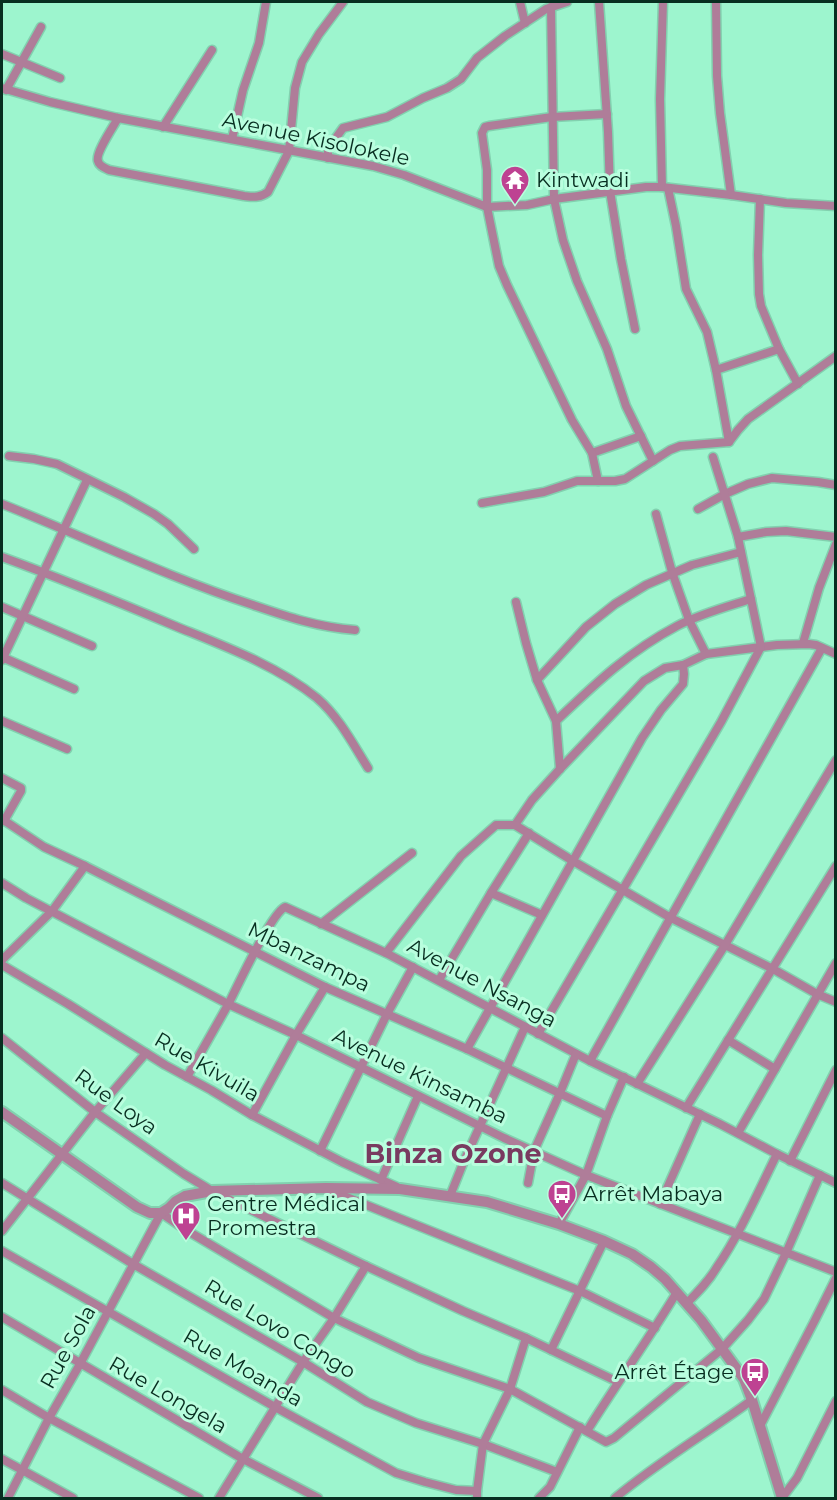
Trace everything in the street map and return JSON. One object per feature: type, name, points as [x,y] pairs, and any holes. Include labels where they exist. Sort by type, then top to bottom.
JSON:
[{"type":"street","points":[[232,139],[243,90],[259,43],[266,2]]},
{"type":"street","points":[[118,118],[98,153],[97,161],[101,166],[109,170],[197,187],[254,197],[262,196],[268,192],[289,151],[295,88],[302,62],[318,34],[343,2]]},
{"type":"street","points":[[520,2],[525,23]]},
{"type":"street","points":[[328,158],[328,149],[343,128],[387,117],[447,88],[461,80],[477,58],[505,36],[546,9],[567,2]]},
{"type":"street","points":[[599,2],[610,191],[635,328]]},
{"type":"street","points":[[663,2],[660,99],[665,187],[676,226],[686,289],[707,332],[729,442]]},
{"type":"street","points":[[716,2],[717,76],[731,195]]},
{"type":"street","points":[[551,7],[554,199],[563,240],[607,350],[626,406],[653,461]]},
{"type":"street","points":[[4,89],[41,27]]},
{"type":"street","points":[[163,127],[212,50]]},
{"type":"street","points":[[2,54],[60,78]]},
{"type":"street","name":"Avenue Kisolokele","points":[[4,89],[118,118],[373,166],[404,175],[488,207],[527,205],[646,186],[786,203],[836,206]]},
{"type":"street","points":[[598,481],[592,453],[572,420],[500,266],[488,207],[483,129],[489,126],[552,117],[607,114]]},
{"type":"street","points":[[760,199],[759,294],[765,316],[779,349],[798,384]]},
{"type":"street","points":[[716,370],[779,349]]},
{"type":"street","points":[[482,504],[544,492],[577,481],[625,479],[680,446],[729,442],[748,419],[836,356]]},
{"type":"street","points":[[592,453],[641,436]]},
{"type":"street","points":[[9,456],[57,464],[154,514],[194,549]]},
{"type":"street","points":[[538,1034],[623,891],[761,647],[738,537],[713,457]]},
{"type":"street","points":[[698,508],[748,484],[772,477],[836,485]]},
{"type":"street","points":[[74,689],[2,658],[87,480]]},
{"type":"street","points":[[2,504],[217,593],[314,625],[355,630]]},
{"type":"street","points":[[656,514],[688,620],[706,654]]},
{"type":"street","points":[[738,537],[786,531],[836,537]]},
{"type":"street","points":[[803,643],[819,588],[835,548]]},
{"type":"street","points":[[537,680],[585,627],[615,604],[672,572],[741,552]]},
{"type":"street","points":[[2,557],[214,642],[254,660],[297,684],[318,699],[336,717],[368,768]]},
{"type":"street","points":[[556,721],[634,651],[688,620],[751,599]]},
{"type":"street","points":[[516,602],[537,680],[556,721],[560,769]]},
{"type":"street","points":[[2,607],[92,646]]},
{"type":"street","points":[[515,825],[532,800],[644,681],[665,668],[683,665],[706,654],[803,643],[836,654]]},
{"type":"street","points":[[590,1061],[822,648]]},
{"type":"street","points":[[467,1049],[642,738],[683,684],[683,665]]},
{"type":"street","points":[[2,721],[66,749]]},
{"type":"street","points":[[637,1084],[725,945],[836,760]]},
{"type":"street","points":[[2,778],[21,788],[3,820]]},
{"type":"street","name":"Mbanzampa","points":[[3,820],[44,847],[325,987],[467,1049],[607,1116]]},
{"type":"street","points":[[386,953],[461,856],[496,825],[515,825],[671,918],[836,1002]]},
{"type":"street","points":[[439,980],[529,833]]},
{"type":"street","points":[[321,924],[412,853]]},
{"type":"street","points":[[2,960],[52,910],[86,866]]},
{"type":"street","points":[[686,1108],[836,866]]},
{"type":"street","name":"Avenue Kinsamba","points":[[2,883],[26,898],[228,1004],[480,1126],[586,1175],[836,1272]]},
{"type":"street","points":[[491,892],[542,915]]},
{"type":"street","name":"Avenue Nsanga","points":[[187,1077],[255,951],[282,908],[289,908],[386,953],[576,1054],[836,1183]]},
{"type":"street","points":[[738,1133],[836,963]]},
{"type":"street","name":"Rue Kivuila","points":[[2,965],[252,1115],[400,1189]]},
{"type":"street","points":[[320,1151],[360,1067],[413,968]]},
{"type":"street","points":[[252,1115],[325,987]]},
{"type":"street","points":[[450,1196],[525,1027]]},
{"type":"street","name":"Rue Loya","points":[[2,1038],[95,1112],[212,1191],[366,1266],[618,1382]]},
{"type":"street","points":[[728,1040],[775,1069]]},
{"type":"street","points":[[2,1231],[95,1112],[146,1053]]},
{"type":"street","points":[[528,1183],[534,1151],[576,1054]]},
{"type":"street","points":[[790,1161],[836,1070]]},
{"type":"street","points":[[559,1224],[586,1175],[624,1077]]},
{"type":"street","points":[[381,1180],[418,1095]]},
{"type":"street","points":[[2,1112],[137,1207],[150,1213],[161,1213],[184,1196],[212,1191],[400,1189],[488,1202],[559,1224],[632,1254],[651,1267],[677,1292],[701,1320],[744,1380],[782,1498]]},
{"type":"street","points":[[660,1204],[700,1114]]},
{"type":"street","points":[[687,1304],[717,1269],[738,1234],[777,1154]]},
{"type":"street","points":[[161,1213],[334,1318],[419,1358],[510,1389],[606,1442],[722,1349],[748,1320],[764,1299],[820,1175]]},
{"type":"street","name":"Rue Lovo Congo","points":[[2,1183],[133,1264],[303,1362],[367,1402],[416,1423],[483,1444],[557,1472]]},
{"type":"street","points":[[326,1188],[580,1291],[655,1328]]},
{"type":"street","name":"Rue Sola","points":[[8,1498],[161,1213]]},
{"type":"street","points":[[551,1350],[604,1241]]},
{"type":"street","name":"Rue Moanda","points":[[2,1251],[275,1407],[396,1473],[477,1495]]},
{"type":"street","points":[[219,1498],[303,1362],[366,1266]]},
{"type":"street","points":[[760,1426],[836,1278]]},
{"type":"street","points":[[540,1498],[677,1292]]},
{"type":"street","name":"Rue Longela","points":[[2,1317],[243,1460],[318,1498]]},
{"type":"street","points":[[477,1495],[483,1444],[510,1389],[526,1338]]},
{"type":"street","points":[[2,1390],[49,1418],[199,1498]]},
{"type":"street","points":[[615,1498],[752,1400]]},
{"type":"street","points":[[782,1498],[797,1478],[836,1401]]},
{"type":"street","points":[[2,1459],[73,1498]]},
{"type":"place","name":"Kintwadi","points":[[515,206]]},
{"type":"place","name":"Arrêt Mabaya","points":[[562,1220]]},
{"type":"place","name":"Centre Médical Promestra","points":[[186,1242]]},
{"type":"place","name":"Arrêt Étage","points":[[755,1398]]},
{"type":"district","name":"Binza Ozone","points":[[453,1154]]}]
